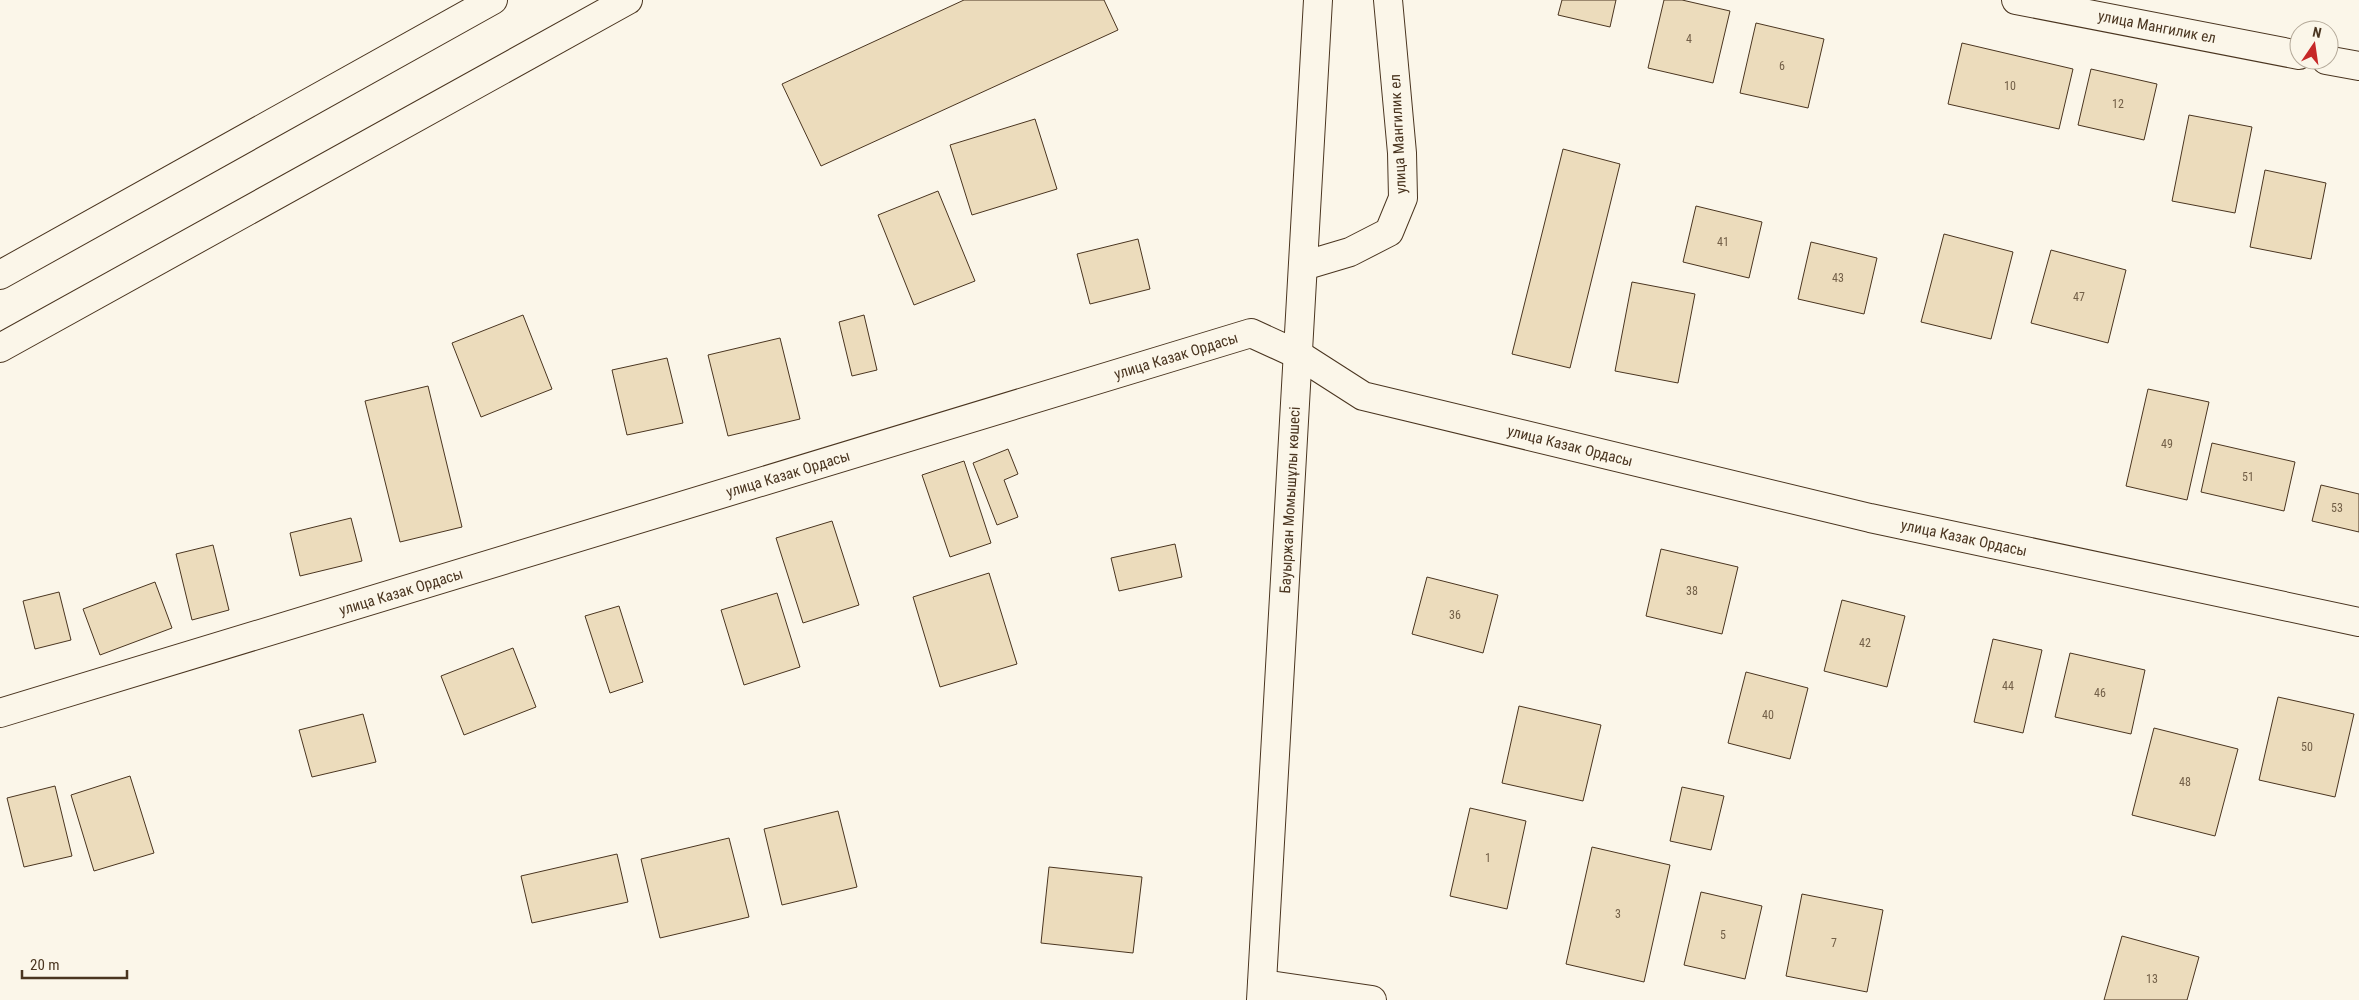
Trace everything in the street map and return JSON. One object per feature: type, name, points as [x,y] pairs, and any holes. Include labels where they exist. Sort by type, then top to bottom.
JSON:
[{"type":"main road","points":[[0,275],[494,0]]},
{"type":"main road","points":[[0,348],[628,0]]},
{"type":"main road","name":"Бауыржан Момышұлы көшесі","points":[[1262,992],[1318,0]]},
{"type":"main road","name":"улица Мангилик ел","points":[[1304,266],[1350,252],[1390,232],[1403,198],[1402,153],[1388,0]]},
{"type":"main road","name":"улица Мангилик ел","points":[[2016,0],[2289,53]]},
{"type":"main road","points":[[2339,62],[2359,66]]},
{"type":"main road","name":"улица Казак Ордасы","points":[[0,713],[1251,333],[1299,355],[1363,396],[1870,518],[2359,622]]},
{"type":"main road","points":[[1262,992],[1372,1000]]},
{"type":"building","points":[[964,0],[1104,0],[1118,30],[821,166],[782,84]]},
{"type":"building","points":[[1562,0],[1616,0],[1610,27],[1558,15]]},
{"type":"building","points":[[1664,0],[1682,0],[1730,11],[1713,83],[1648,68]]},
{"type":"building","points":[[1756,23],[1824,39],[1808,108],[1740,93]]},
{"type":"building","points":[[1962,43],[2073,69],[2059,129],[1948,104]]},
{"type":"building","points":[[2091,69],[2157,84],[2144,140],[2078,125]]},
{"type":"building","points":[[2189,115],[2252,127],[2235,213],[2172,201]]},
{"type":"building","points":[[1035,119],[1057,189],[972,215],[950,145]]},
{"type":"building","points":[[1563,149],[1620,164],[1570,368],[1512,354]]},
{"type":"building","points":[[2265,170],[2326,183],[2311,259],[2250,247]]},
{"type":"building","points":[[938,191],[975,281],[914,305],[878,215]]},
{"type":"building","points":[[1696,206],[1762,222],[1749,278],[1683,262]]},
{"type":"building","points":[[1944,234],[2013,252],[1991,339],[1921,322]]},
{"type":"building","points":[[1138,239],[1150,289],[1090,304],[1077,254]]},
{"type":"building","points":[[1811,242],[1877,258],[1864,314],[1798,299]]},
{"type":"building","points":[[2051,250],[2126,270],[2108,343],[2031,323]]},
{"type":"building","points":[[1632,282],[1695,294],[1678,383],[1615,371]]},
{"type":"building","points":[[523,315],[552,389],[481,417],[452,343]]},
{"type":"building","points":[[864,315],[877,370],[852,376],[839,322]]},
{"type":"building","points":[[780,338],[800,419],[728,436],[708,355]]},
{"type":"building","points":[[667,358],[683,423],[627,435],[612,370]]},
{"type":"building","points":[[428,386],[462,527],[400,542],[365,401]]},
{"type":"building","points":[[2148,389],[2209,402],[2187,500],[2126,486]]},
{"type":"building","points":[[2212,443],[2295,462],[2284,511],[2201,492]]},
{"type":"building","points":[[1008,449],[1018,474],[1004,480],[1018,517],[997,525],[973,463]]},
{"type":"building","points":[[964,461],[991,543],[950,557],[922,475]]},
{"type":"building","points":[[2321,485],[2359,494],[2359,532],[2312,521]]},
{"type":"building","points":[[351,518],[362,561],[300,576],[290,533]]},
{"type":"building","points":[[832,521],[859,605],[803,623],[776,538]]},
{"type":"building","points":[[1175,544],[1182,577],[1119,591],[1111,558]]},
{"type":"building","points":[[213,545],[229,610],[192,620],[176,554]]},
{"type":"building","points":[[1661,549],[1738,567],[1722,634],[1646,616]]},
{"type":"building","points":[[989,573],[1017,664],[940,687],[913,597]]},
{"type":"building","points":[[1427,577],[1498,595],[1483,653],[1412,634]]},
{"type":"building","points":[[155,582],[172,628],[100,655],[83,609]]},
{"type":"building","points":[[59,592],[71,640],[35,649],[23,601]]},
{"type":"building","points":[[777,593],[800,667],[744,685],[721,610]]},
{"type":"building","points":[[1842,600],[1905,616],[1887,687],[1824,671]]},
{"type":"building","points":[[619,606],[643,682],[610,693],[585,616]]},
{"type":"building","points":[[1993,639],[2042,650],[2023,733],[1974,722]]},
{"type":"building","points":[[513,648],[536,707],[464,735],[441,676]]},
{"type":"building","points":[[2070,653],[2145,670],[2131,734],[2055,717]]},
{"type":"building","points":[[1746,672],[1808,688],[1790,759],[1728,743]]},
{"type":"building","points":[[2278,697],[2354,714],[2335,797],[2259,780]]},
{"type":"building","points":[[1519,706],[1601,725],[1583,801],[1502,783]]},
{"type":"building","points":[[363,714],[376,762],[312,777],[299,730]]},
{"type":"building","points":[[2154,728],[2238,749],[2215,836],[2132,815]]},
{"type":"building","points":[[130,776],[154,853],[94,871],[71,795]]},
{"type":"building","points":[[55,786],[72,856],[24,867],[7,798]]},
{"type":"building","points":[[1682,787],[1724,796],[1711,850],[1670,841]]},
{"type":"building","points":[[1470,808],[1526,821],[1507,909],[1450,896]]},
{"type":"building","points":[[838,811],[857,887],[782,905],[764,829]]},
{"type":"building","points":[[729,838],[749,917],[660,938],[641,859]]},
{"type":"building","points":[[1592,847],[1670,865],[1644,982],[1566,964]]},
{"type":"building","points":[[617,854],[628,902],[532,923],[521,876]]},
{"type":"building","points":[[1049,867],[1142,877],[1133,953],[1041,943]]},
{"type":"building","points":[[1701,892],[1762,906],[1745,979],[1684,965]]},
{"type":"building","points":[[1802,894],[1883,910],[1867,992],[1786,976]]},
{"type":"building","points":[[2122,936],[2199,957],[2187,1000],[2104,1000]]}]
